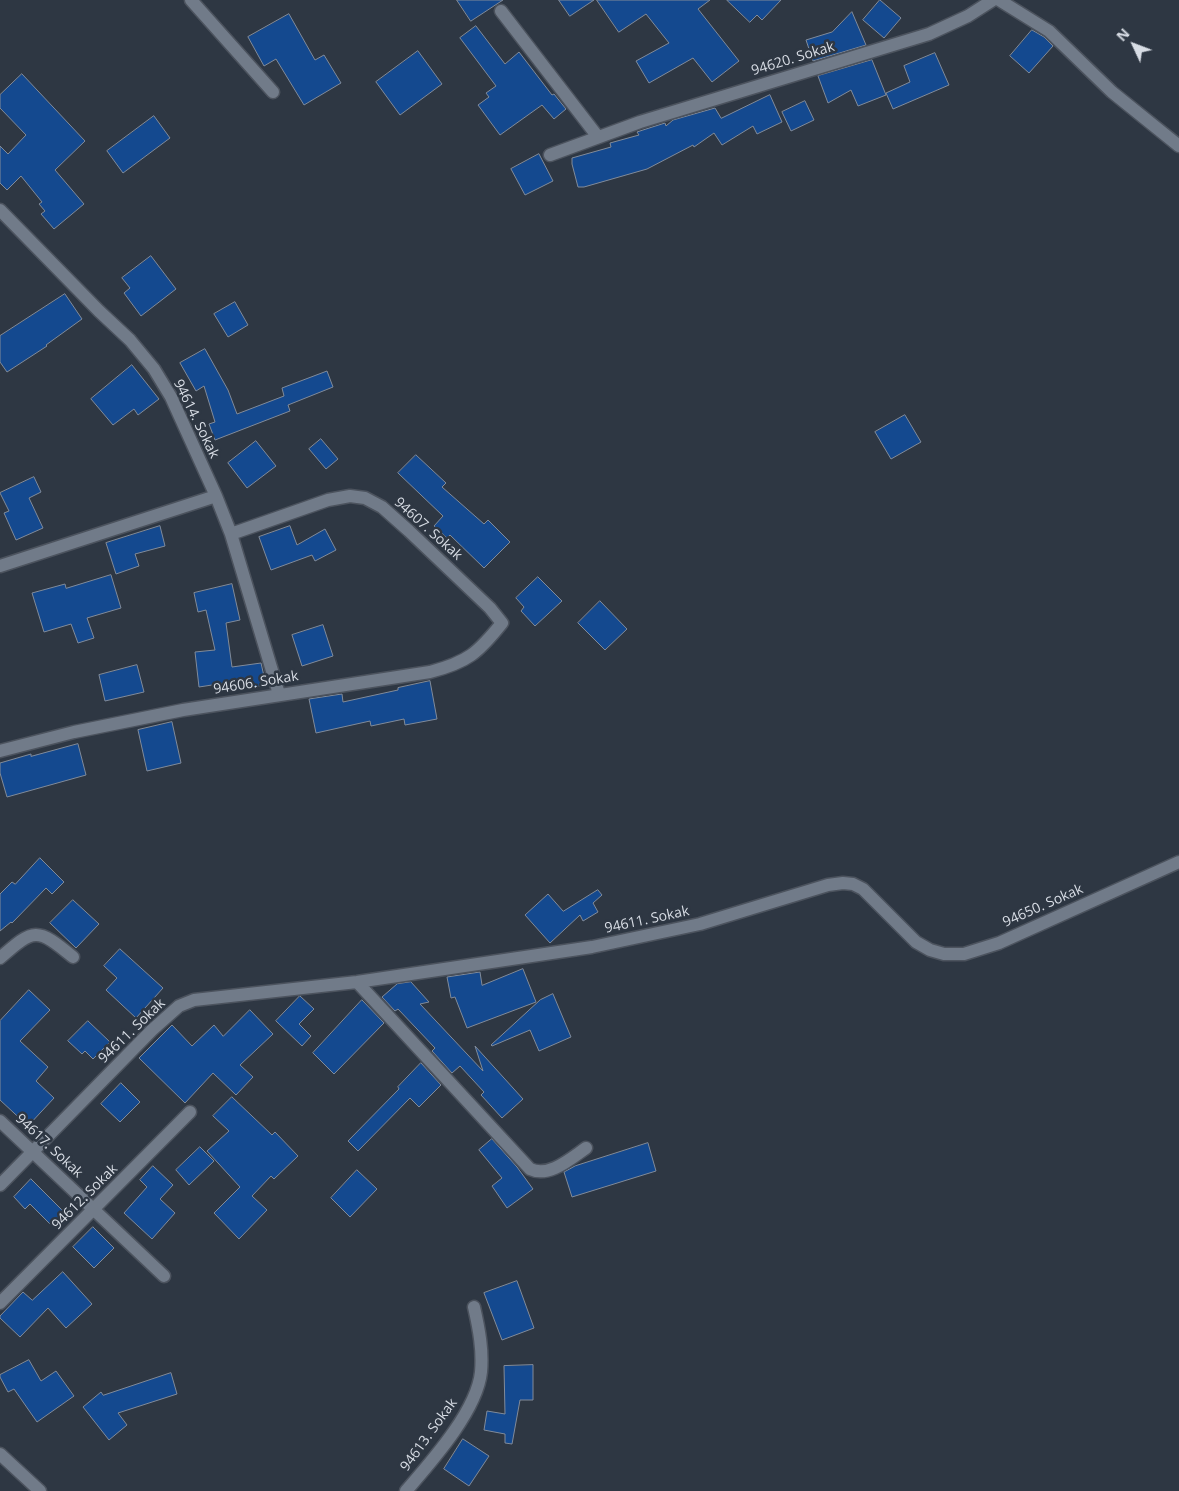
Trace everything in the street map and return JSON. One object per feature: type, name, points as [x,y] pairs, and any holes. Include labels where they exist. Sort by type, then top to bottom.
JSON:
[{"type":"street","points":[[191,0],[273,92]]},
{"type":"street","name":"94620. Sokak","points":[[550,155],[640,122],[928,34],[968,16],[993,0]]},
{"type":"street","points":[[999,0],[1049,31],[1112,92],[1179,146]]},
{"type":"street","points":[[501,11],[598,137]]},
{"type":"street","name":"94614. Sokak","points":[[0,210],[130,340],[149,363],[171,397],[216,496],[231,534],[279,694]]},
{"type":"street","points":[[0,566],[216,496]]},
{"type":"street","name":"94607. Sokak","points":[[231,534],[328,500],[350,496],[365,498],[382,508],[409,531],[490,608],[502,623]]},
{"type":"street","name":"94606. Sokak","points":[[0,751],[135,719],[279,694],[390,679],[454,666],[471,656],[486,643],[502,623]]},
{"type":"street","name":"94650. Sokak","points":[[916,942],[930,950],[944,954],[964,954],[979,950],[1000,943],[1179,862]]},
{"type":"street","name":"94611. Sokak","points":[[0,1185],[152,1030],[179,1006],[194,1000],[357,982],[592,947],[734,916],[806,891],[844,883],[854,884],[863,889],[916,942]]},
{"type":"street","points":[[0,958],[30,935],[40,934],[52,939],[73,957]]},
{"type":"street","points":[[357,982],[530,1169],[536,1172],[544,1172],[586,1148]]},
{"type":"street","name":"94612. Sokak","points":[[0,1303],[190,1112]]},
{"type":"street","name":"94617. Sokak","points":[[0,1121],[164,1276]]},
{"type":"street","name":"94613. Sokak","points":[[406,1491],[448,1439],[467,1411],[474,1394],[481,1374],[482,1351],[474,1307]]},
{"type":"street","points":[[0,1454],[40,1491]]},
{"type":"building","points":[[457,0],[503,0],[471,21]]},
{"type":"building","points":[[559,0],[594,0],[570,16]]},
{"type":"building","points":[[597,0],[710,0],[698,9],[739,61],[712,82],[693,58],[649,83],[636,61],[669,43],[646,14],[619,32]]},
{"type":"building","points":[[727,0],[781,0],[762,20],[757,15],[750,22]]},
{"type":"building","points":[[880,0],[901,18],[884,38],[863,20]]},
{"type":"building","points":[[852,12],[866,45],[813,61],[806,40],[832,32]]},
{"type":"building","points":[[289,14],[315,60],[324,55],[341,83],[304,105],[276,59],[264,66],[248,37]]},
{"type":"building","points":[[476,26],[505,64],[519,52],[552,95],[554,94],[566,109],[554,119],[542,105],[500,135],[478,105],[489,97],[486,93],[496,86],[460,38]]},
{"type":"building","points":[[1032,30],[1044,37],[1053,46],[1029,73],[1010,56]]},
{"type":"building","points":[[418,51],[442,84],[400,115],[376,82]]},
{"type":"building","points":[[935,53],[949,85],[893,109],[886,93],[910,82],[904,66]]},
{"type":"building","points":[[872,60],[886,95],[858,106],[851,90],[828,103],[818,76]]},
{"type":"building","points":[[22,74],[85,141],[55,170],[84,204],[54,229],[41,214],[45,211],[39,204],[42,202],[21,176],[7,190],[0,183],[0,146],[8,154],[26,135],[0,108],[0,95]]},
{"type":"building","points":[[770,95],[782,122],[757,134],[753,126],[722,145],[714,133],[694,147],[693,145],[647,169],[584,187],[578,187],[572,158],[611,147],[610,143],[639,135],[637,132],[665,123],[666,126],[673,120],[715,108],[721,118]]},
{"type":"building","points":[[805,101],[814,120],[791,131],[782,112]]},
{"type":"building","points":[[154,116],[170,138],[123,173],[107,151]]},
{"type":"building","points":[[539,154],[553,181],[525,195],[511,169]]},
{"type":"building","points":[[151,256],[176,289],[141,316],[124,293],[130,288],[122,278]]},
{"type":"building","points":[[65,294],[82,319],[47,346],[7,372],[0,362],[0,336]]},
{"type":"building","points":[[235,302],[248,325],[228,337],[214,314]]},
{"type":"building","points":[[205,349],[228,390],[237,414],[284,396],[282,388],[327,371],[333,387],[288,405],[290,411],[215,440],[209,424],[215,422],[204,386],[196,391],[180,363]]},
{"type":"building","points":[[132,365],[159,399],[138,415],[134,409],[113,425],[91,399]]},
{"type":"building","points":[[905,415],[921,442],[891,459],[875,432]]},
{"type":"building","points":[[321,439],[338,459],[326,469],[309,449]]},
{"type":"building","points":[[256,441],[276,466],[247,488],[228,463]]},
{"type":"building","points":[[416,455],[446,483],[442,487],[484,524],[488,520],[510,542],[484,568],[450,535],[447,538],[434,526],[443,516],[398,473]]},
{"type":"building","points":[[34,477],[41,492],[29,498],[43,528],[16,540],[4,513],[9,511],[0,493]]},
{"type":"building","points":[[160,526],[165,546],[135,554],[139,566],[116,574],[106,543]]},
{"type":"building","points":[[290,526],[297,545],[325,529],[336,550],[315,561],[312,555],[271,570],[259,537]]},
{"type":"building","points":[[111,575],[121,608],[87,618],[94,638],[78,643],[71,624],[44,632],[32,593],[65,584],[66,588]]},
{"type":"building","points":[[538,577],[562,601],[535,626],[521,611],[524,607],[516,598]]},
{"type":"building","points":[[232,584],[240,620],[226,623],[232,667],[261,663],[266,685],[253,687],[251,679],[199,687],[195,652],[215,650],[206,610],[198,612],[194,593]]},
{"type":"building","points":[[600,601],[627,629],[605,650],[578,623]]},
{"type":"building","points":[[323,625],[333,656],[302,666],[292,635]]},
{"type":"building","points":[[137,665],[144,692],[105,701],[99,675]]},
{"type":"building","points":[[430,681],[437,719],[405,725],[404,719],[371,726],[370,721],[316,733],[309,699],[342,694],[343,702]]},
{"type":"building","points":[[172,722],[181,763],[147,771],[138,730]]},
{"type":"building","points":[[78,744],[86,775],[7,797],[0,773],[0,763]]},
{"type":"building","points":[[40,858],[64,882],[52,894],[46,888],[12,923],[0,931],[0,894],[12,882],[15,884]]},
{"type":"building","points":[[598,890],[602,895],[593,903],[598,912],[583,921],[580,915],[550,943],[525,915],[548,894],[563,911]]},
{"type":"building","points":[[73,900],[99,924],[76,948],[50,923]]},
{"type":"building","points":[[120,949],[163,988],[136,1018],[106,990],[117,978],[104,966]]},
{"type":"building","points":[[523,969],[536,1002],[467,1028],[455,997],[451,998],[447,977],[480,972],[482,985]]},
{"type":"building","points":[[411,982],[429,1002],[420,1004],[483,1071],[475,1046],[523,1099],[502,1118],[481,1095],[484,1092],[460,1066],[452,1073],[432,1051],[435,1048],[398,1009],[395,1011],[382,997],[397,984]]},
{"type":"building","points":[[29,990],[50,1010],[20,1041],[48,1067],[36,1081],[54,1098],[28,1126],[0,1100],[0,1021]]},
{"type":"building","points":[[553,994],[571,1037],[539,1051],[530,1030],[491,1045],[540,1000]]},
{"type":"building","points":[[300,996],[314,1009],[299,1024],[311,1036],[302,1046],[276,1021]]},
{"type":"building","points":[[362,1000],[384,1023],[334,1074],[313,1053]]},
{"type":"building","points":[[250,1010],[273,1034],[240,1065],[253,1077],[236,1095],[213,1073],[185,1103],[139,1058],[172,1025],[192,1046],[214,1025],[223,1036]]},
{"type":"building","points":[[88,1021],[110,1042],[93,1059],[85,1051],[82,1054],[68,1041]]},
{"type":"building","points":[[421,1063],[441,1085],[419,1107],[410,1098],[358,1151],[348,1141],[399,1089],[398,1087]]},
{"type":"building","points":[[121,1083],[140,1102],[120,1122],[101,1104]]},
{"type":"building","points":[[232,1097],[272,1135],[275,1132],[298,1156],[274,1179],[271,1176],[252,1196],[267,1210],[239,1239],[214,1213],[240,1187],[207,1151],[229,1131],[213,1116]]},
{"type":"building","points":[[492,1139],[517,1167],[533,1189],[507,1208],[492,1186],[502,1178],[479,1150]]},
{"type":"building","points":[[648,1143],[656,1171],[572,1197],[564,1172],[575,1166]]},
{"type":"building","points":[[200,1147],[214,1161],[189,1185],[176,1170]]},
{"type":"building","points":[[153,1166],[173,1185],[160,1199],[175,1213],[152,1239],[124,1213],[147,1187],[140,1180]]},
{"type":"building","points":[[357,1170],[377,1189],[350,1217],[331,1198]]},
{"type":"building","points":[[31,1179],[65,1213],[52,1226],[30,1204],[25,1209],[14,1197]]},
{"type":"building","points":[[93,1227],[114,1248],[94,1268],[73,1247]]},
{"type":"building","points":[[63,1272],[92,1304],[66,1328],[48,1308],[20,1337],[0,1318],[23,1292],[32,1300]]},
{"type":"building","points":[[517,1281],[534,1328],[502,1340],[484,1293]]},
{"type":"building","points":[[29,1360],[41,1381],[56,1371],[74,1396],[37,1422],[14,1389],[8,1392],[0,1377],[0,1375]]},
{"type":"building","points":[[533,1365],[533,1400],[520,1400],[512,1444],[505,1443],[505,1434],[484,1430],[487,1411],[505,1414],[504,1366]]},
{"type":"building","points":[[171,1373],[177,1394],[118,1413],[127,1425],[109,1440],[83,1407],[101,1392],[103,1395]]},
{"type":"building","points":[[463,1439],[489,1456],[469,1486],[444,1469]]}]
